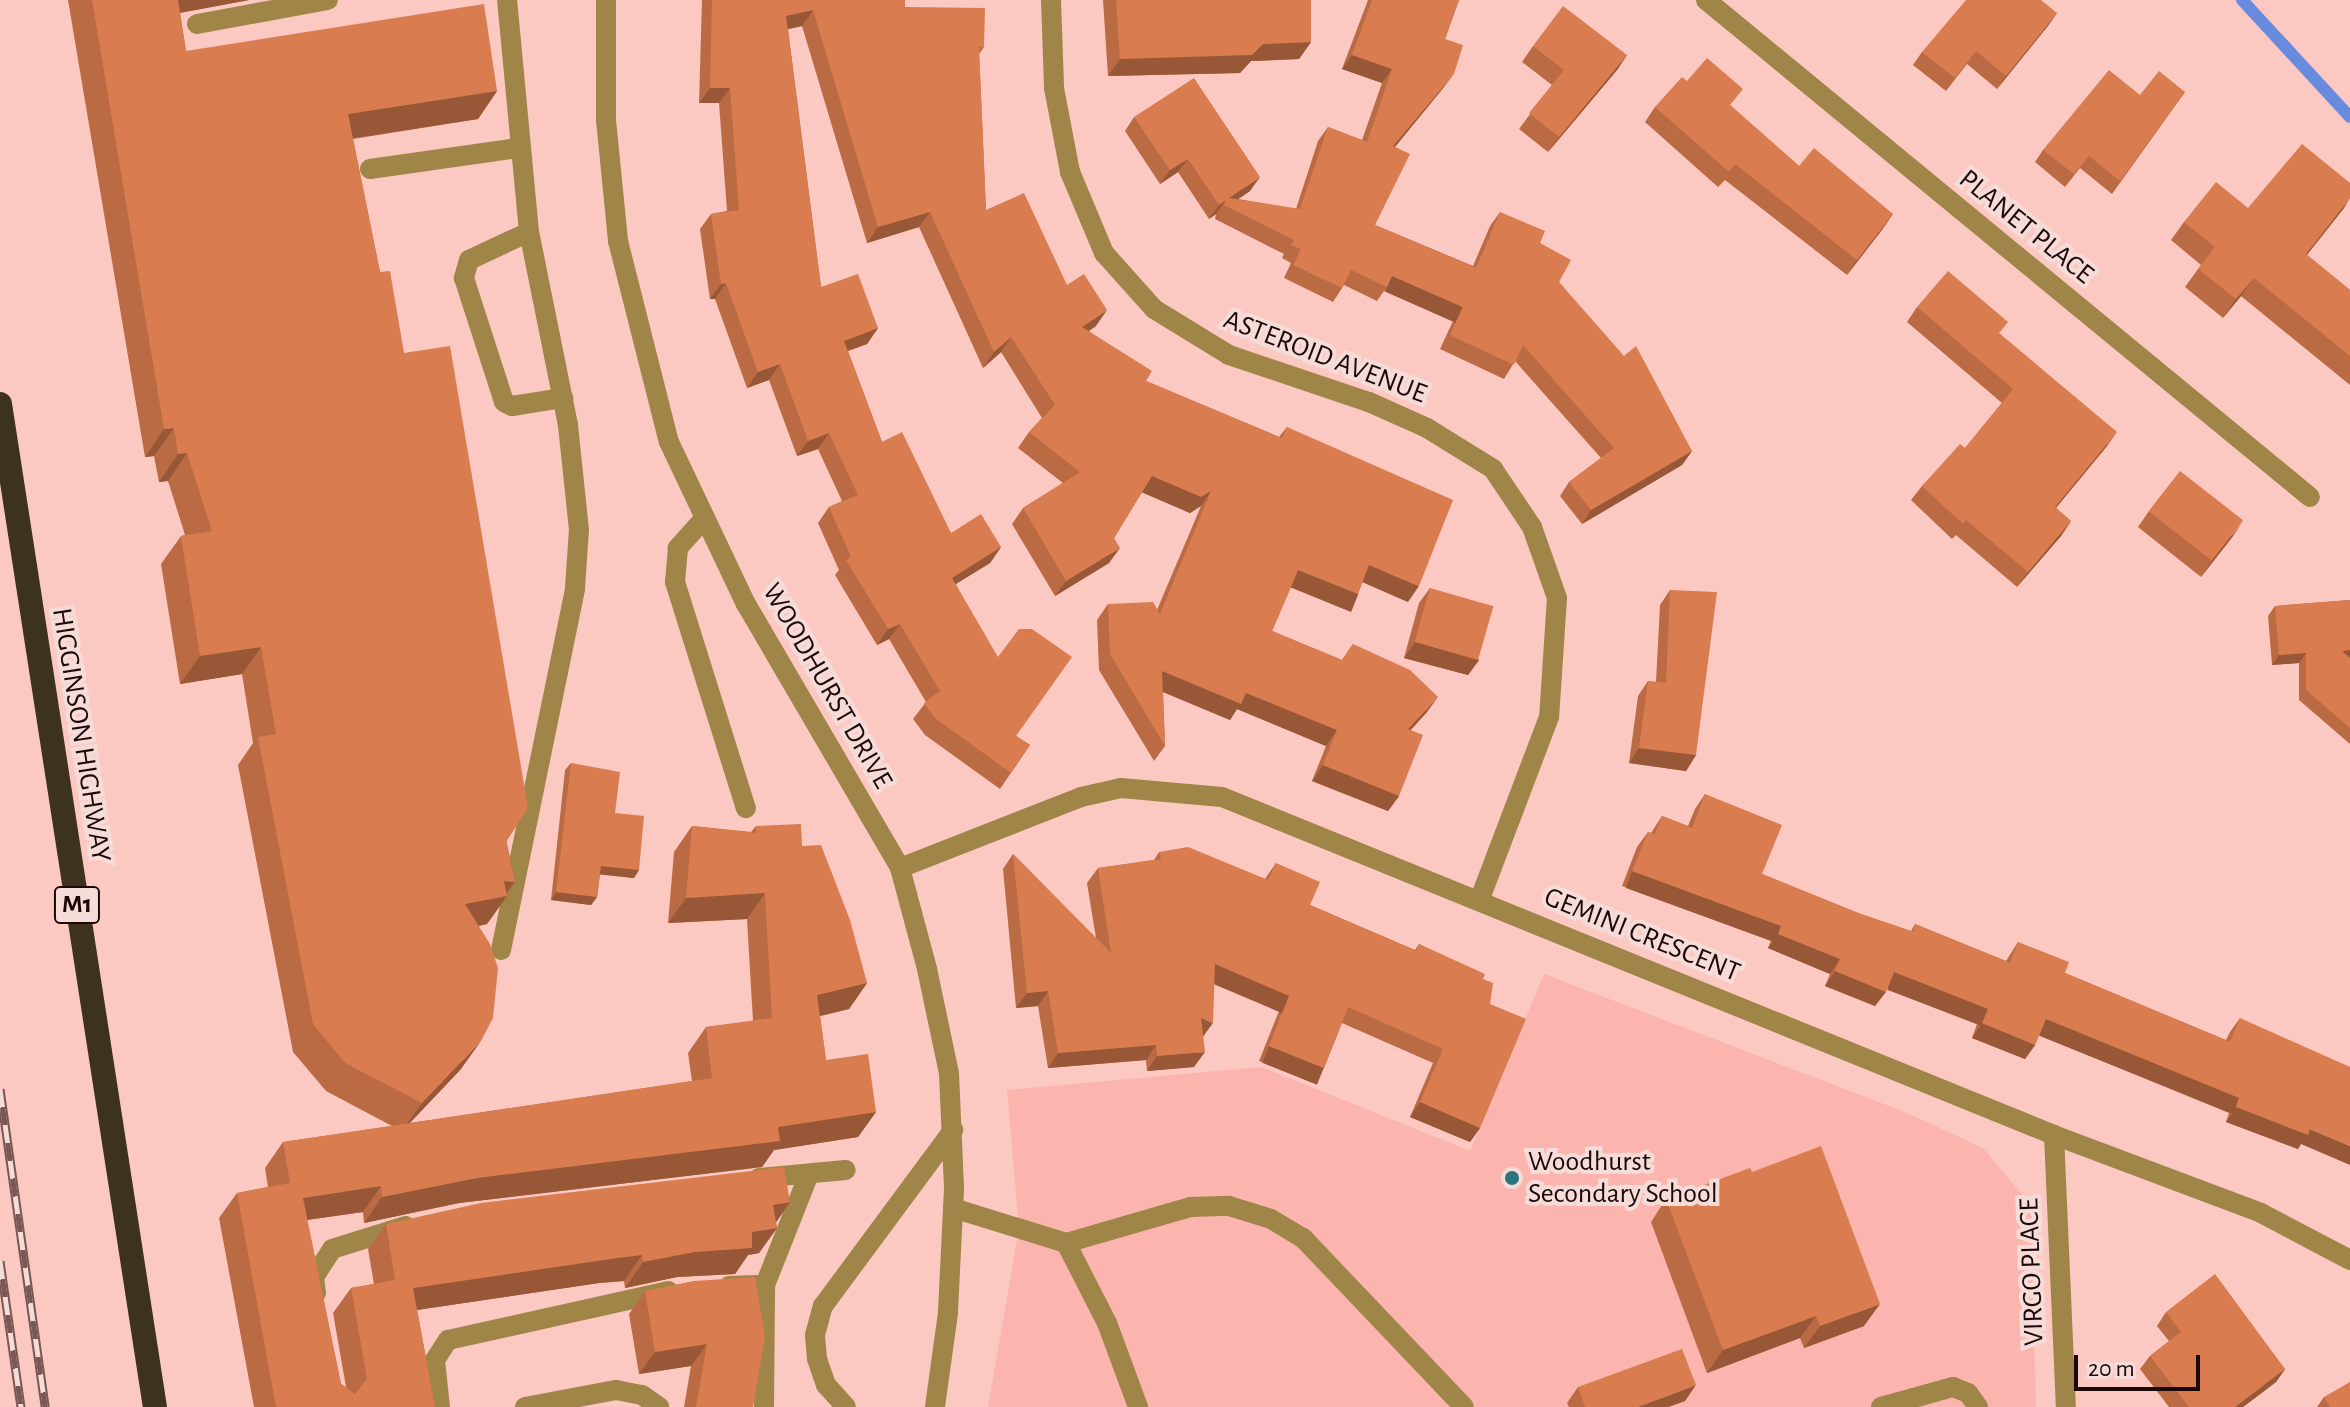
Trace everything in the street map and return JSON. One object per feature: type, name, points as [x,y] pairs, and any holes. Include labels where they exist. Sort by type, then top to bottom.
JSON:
[{"type":"highway","name":"HIGGINSON HIGHWAY","points":[[0,404],[155,1407]]},
{"type":"street","points":[[197,24],[328,0]]},
{"type":"street","points":[[501,950],[575,588],[579,530],[563,398],[529,232],[518,148],[507,0]]},
{"type":"street","name":"WOODHURST DRIVE","points":[[606,0],[606,120],[618,241],[669,442],[703,520],[900,868],[949,1073],[953,1208],[948,1313],[935,1407]]},
{"type":"street","name":"ASTEROID AVENUE","points":[[1051,0],[1054,88],[1070,172],[1104,253],[1154,309],[1229,355],[1369,402],[1427,428],[1493,469],[1532,527],[1557,598],[1549,717],[1480,899]]},
{"type":"street","name":"PLANET PLACE","points":[[1706,0],[2310,497]]},
{"type":"street","points":[[370,169],[518,148]]},
{"type":"street","points":[[529,232],[469,260],[464,278],[496,391],[504,402],[512,406],[563,398]]},
{"type":"street","points":[[703,520],[678,548],[675,582],[746,808]]},
{"type":"street","name":"GEMINI CRESCENT","points":[[900,868],[1081,797],[1121,788],[1157,787],[1222,797],[1480,899],[2054,1135],[2261,1213],[2350,1260]]},
{"type":"street","points":[[846,1407],[826,1385],[817,1359],[815,1335],[823,1306],[953,1130]]},
{"type":"street","name":"VIRGO PLACE","points":[[2054,1135],[2066,1407]]},
{"type":"street","points":[[741,1180],[846,1170]]},
{"type":"street","points":[[764,1407],[765,1285],[809,1174]]},
{"type":"street","points":[[953,1208],[1066,1243],[1191,1207],[1229,1206],[1271,1219],[1303,1238],[1464,1407]]},
{"type":"street","points":[[320,1322],[314,1277],[332,1249],[382,1230],[422,1223]]},
{"type":"street","points":[[1066,1243],[1107,1323],[1138,1407]]},
{"type":"street","points":[[440,1407],[435,1360],[441,1344],[584,1309],[698,1288],[765,1285]]},
{"type":"street","points":[[1881,1407],[1953,1387],[1968,1393],[1978,1407]]},
{"type":"street","points":[[525,1407],[616,1390],[642,1395],[659,1407]]},
{"type":"shaded area","name":"Woodhurst Secondary School","points":[[1544,974],[1905,1112],[1983,1148],[2031,1205],[2036,1407],[988,1407],[1019,1228],[1007,1090],[1261,1067],[1470,1151]]},
{"type":"building","points":[[92,0],[178,0],[186,51],[484,4],[497,91],[348,114],[380,272],[390,271],[404,353],[450,346],[528,808],[506,842],[515,882],[504,881],[507,896],[465,904],[490,944],[498,968],[493,1018],[481,1041],[422,1103],[345,1063],[313,1024],[258,737],[276,734],[261,647],[200,656],[181,536],[212,531],[187,453],[178,454],[174,428],[164,429]]},
{"type":"building","points":[[712,0],[905,0],[905,7],[985,8],[984,47],[979,47],[986,210],[1024,193],[1067,285],[1084,274],[1107,310],[1082,327],[1152,371],[1146,381],[1282,438],[1287,427],[1453,500],[1419,586],[1369,565],[1358,594],[1298,570],[1272,631],[1342,660],[1353,644],[1410,670],[1438,697],[1408,729],[1423,735],[1399,796],[1323,765],[1337,730],[1246,693],[1241,704],[1162,671],[1165,746],[1110,654],[1108,604],[1153,602],[1160,614],[1211,491],[1201,497],[1152,476],[1114,538],[1120,548],[1066,581],[1023,508],[1080,472],[1029,432],[1055,405],[1011,337],[994,352],[930,212],[878,227],[813,10],[786,16],[821,287],[858,274],[878,328],[844,341],[882,442],[902,432],[951,533],[981,514],[1001,547],[952,578],[998,657],[1019,629],[1032,629],[1072,657],[1016,736],[1030,745],[1011,773],[936,719],[924,703],[940,691],[900,624],[888,629],[846,560],[851,557],[829,507],[858,495],[829,433],[808,441],[780,364],[758,372],[726,283],[721,284],[711,214],[739,210],[730,88],[710,88]]},
{"type":"building","points":[[1116,0],[1311,0],[1311,42],[1263,44],[1252,55],[1120,59]]},
{"type":"building","points":[[1372,0],[1459,0],[1445,39],[1463,45],[1454,74],[1393,146],[1410,154],[1375,225],[1476,268],[1500,212],[1545,231],[1540,243],[1571,260],[1559,282],[1624,356],[1636,346],[1692,451],[1591,510],[1569,482],[1614,448],[1523,345],[1514,365],[1450,335],[1463,307],[1392,276],[1387,287],[1351,270],[1342,288],[1293,265],[1301,249],[1291,245],[1294,240],[1224,205],[1226,200],[1219,205],[1188,159],[1170,170],[1134,117],[1194,78],[1260,177],[1229,198],[1300,209],[1328,127],[1367,142],[1392,69],[1352,55]]},
{"type":"building","points":[[1966,0],[2041,0],[2057,13],[2006,76],[1976,51],[1955,78],[1922,52]]},
{"type":"building","points":[[1563,6],[1627,55],[1559,137],[1529,113],[1564,70],[1533,46]]},
{"type":"building","points":[[1707,58],[1743,89],[1730,105],[1799,166],[1814,148],[1893,214],[1857,260],[1735,164],[1729,172],[1655,107],[1682,77],[1687,81]]},
{"type":"building","points":[[2109,70],[2140,95],[2159,71],[2185,92],[2120,181],[2089,156],[2074,174],[2043,150]]},
{"type":"building","points":[[2302,144],[2350,183],[2350,198],[2306,254],[2350,290],[2350,356],[2254,278],[2236,299],[2198,269],[2215,247],[2184,222],[2216,182],[2248,208]]},
{"type":"building","points":[[1948,271],[2008,322],[1999,333],[2117,432],[2055,507],[2071,521],[2028,572],[1966,520],[1963,524],[1922,486],[1960,444],[1965,448],[2013,389],[1917,307]]},
{"type":"building","points":[[2180,471],[2243,520],[2212,560],[2149,511]]},
{"type":"building","points":[[1430,588],[1493,606],[1478,660],[1415,642]]},
{"type":"building","points":[[1670,590],[1717,592],[1696,755],[1639,748],[1648,681],[1666,683]]},
{"type":"building","points":[[2350,600],[2350,650],[2342,651],[2350,658],[2350,728],[2306,690],[2306,653],[2279,655],[2275,606]]},
{"type":"building","points":[[571,763],[620,772],[615,813],[644,816],[639,870],[601,866],[597,897],[556,892]]},
{"type":"building","points":[[1705,794],[1782,825],[1762,874],[1913,932],[1915,924],[2010,963],[2018,942],[2069,962],[2065,973],[2230,1042],[2240,1018],[2350,1067],[2350,1146],[2310,1129],[2308,1135],[2236,1107],[2239,1098],[2046,1019],[2035,1045],[1982,1023],[1988,1009],[1894,972],[1886,992],[1835,971],[1840,959],[1778,934],[1781,926],[1632,871],[1648,832],[1655,834],[1662,816],[1692,828]]},
{"type":"building","points":[[801,824],[802,846],[821,845],[850,920],[867,983],[817,995],[826,1060],[868,1054],[876,1112],[778,1127],[780,1141],[477,1178],[382,1197],[381,1186],[303,1198],[341,1384],[355,1394],[367,1379],[351,1288],[395,1280],[386,1224],[481,1203],[784,1167],[790,1202],[773,1205],[777,1228],[752,1232],[752,1248],[695,1252],[643,1262],[642,1255],[413,1288],[435,1407],[276,1407],[237,1193],[290,1183],[283,1142],[712,1078],[706,1027],[772,1018],[765,893],[686,898],[692,826],[756,833],[756,826]]},
{"type":"building","points":[[1188,847],[1268,880],[1276,863],[1320,882],[1310,905],[1416,951],[1419,944],[1485,974],[1483,979],[1493,983],[1490,1004],[1526,1019],[1480,1128],[1420,1102],[1443,1049],[1348,1007],[1324,1068],[1269,1046],[1289,996],[1215,964],[1213,1023],[1201,1018],[1205,1052],[1157,1056],[1156,1045],[1058,1053],[1048,991],[1027,993],[1013,854],[1111,953],[1098,868],[1161,859],[1159,852]]},
{"type":"building","points":[[1821,1146],[1880,1304],[1820,1326],[1816,1316],[1723,1350],[1666,1199]]},
{"type":"building","points":[[2215,1274],[2285,1369],[2235,1407],[2189,1407],[2150,1356],[2181,1332],[2166,1312]]},
{"type":"building","points":[[755,1277],[765,1337],[753,1407],[696,1407],[707,1344],[655,1352],[645,1291],[695,1281]]},
{"type":"building","points":[[1682,1349],[1696,1385],[1638,1407],[1585,1407],[1578,1387]]},
{"type":"building","points":[[2350,1382],[2350,1407],[2330,1407],[2324,1397]]},
{"type":"waterway","points":[[2242,0],[2350,117]]},
{"type":"railway","points":[[0,1089],[45,1407]]},
{"type":"railway","points":[[0,1261],[21,1407]]},
{"type":"place","name":"Woodhurst Secondary School","points":[[1512,1178]]}]
